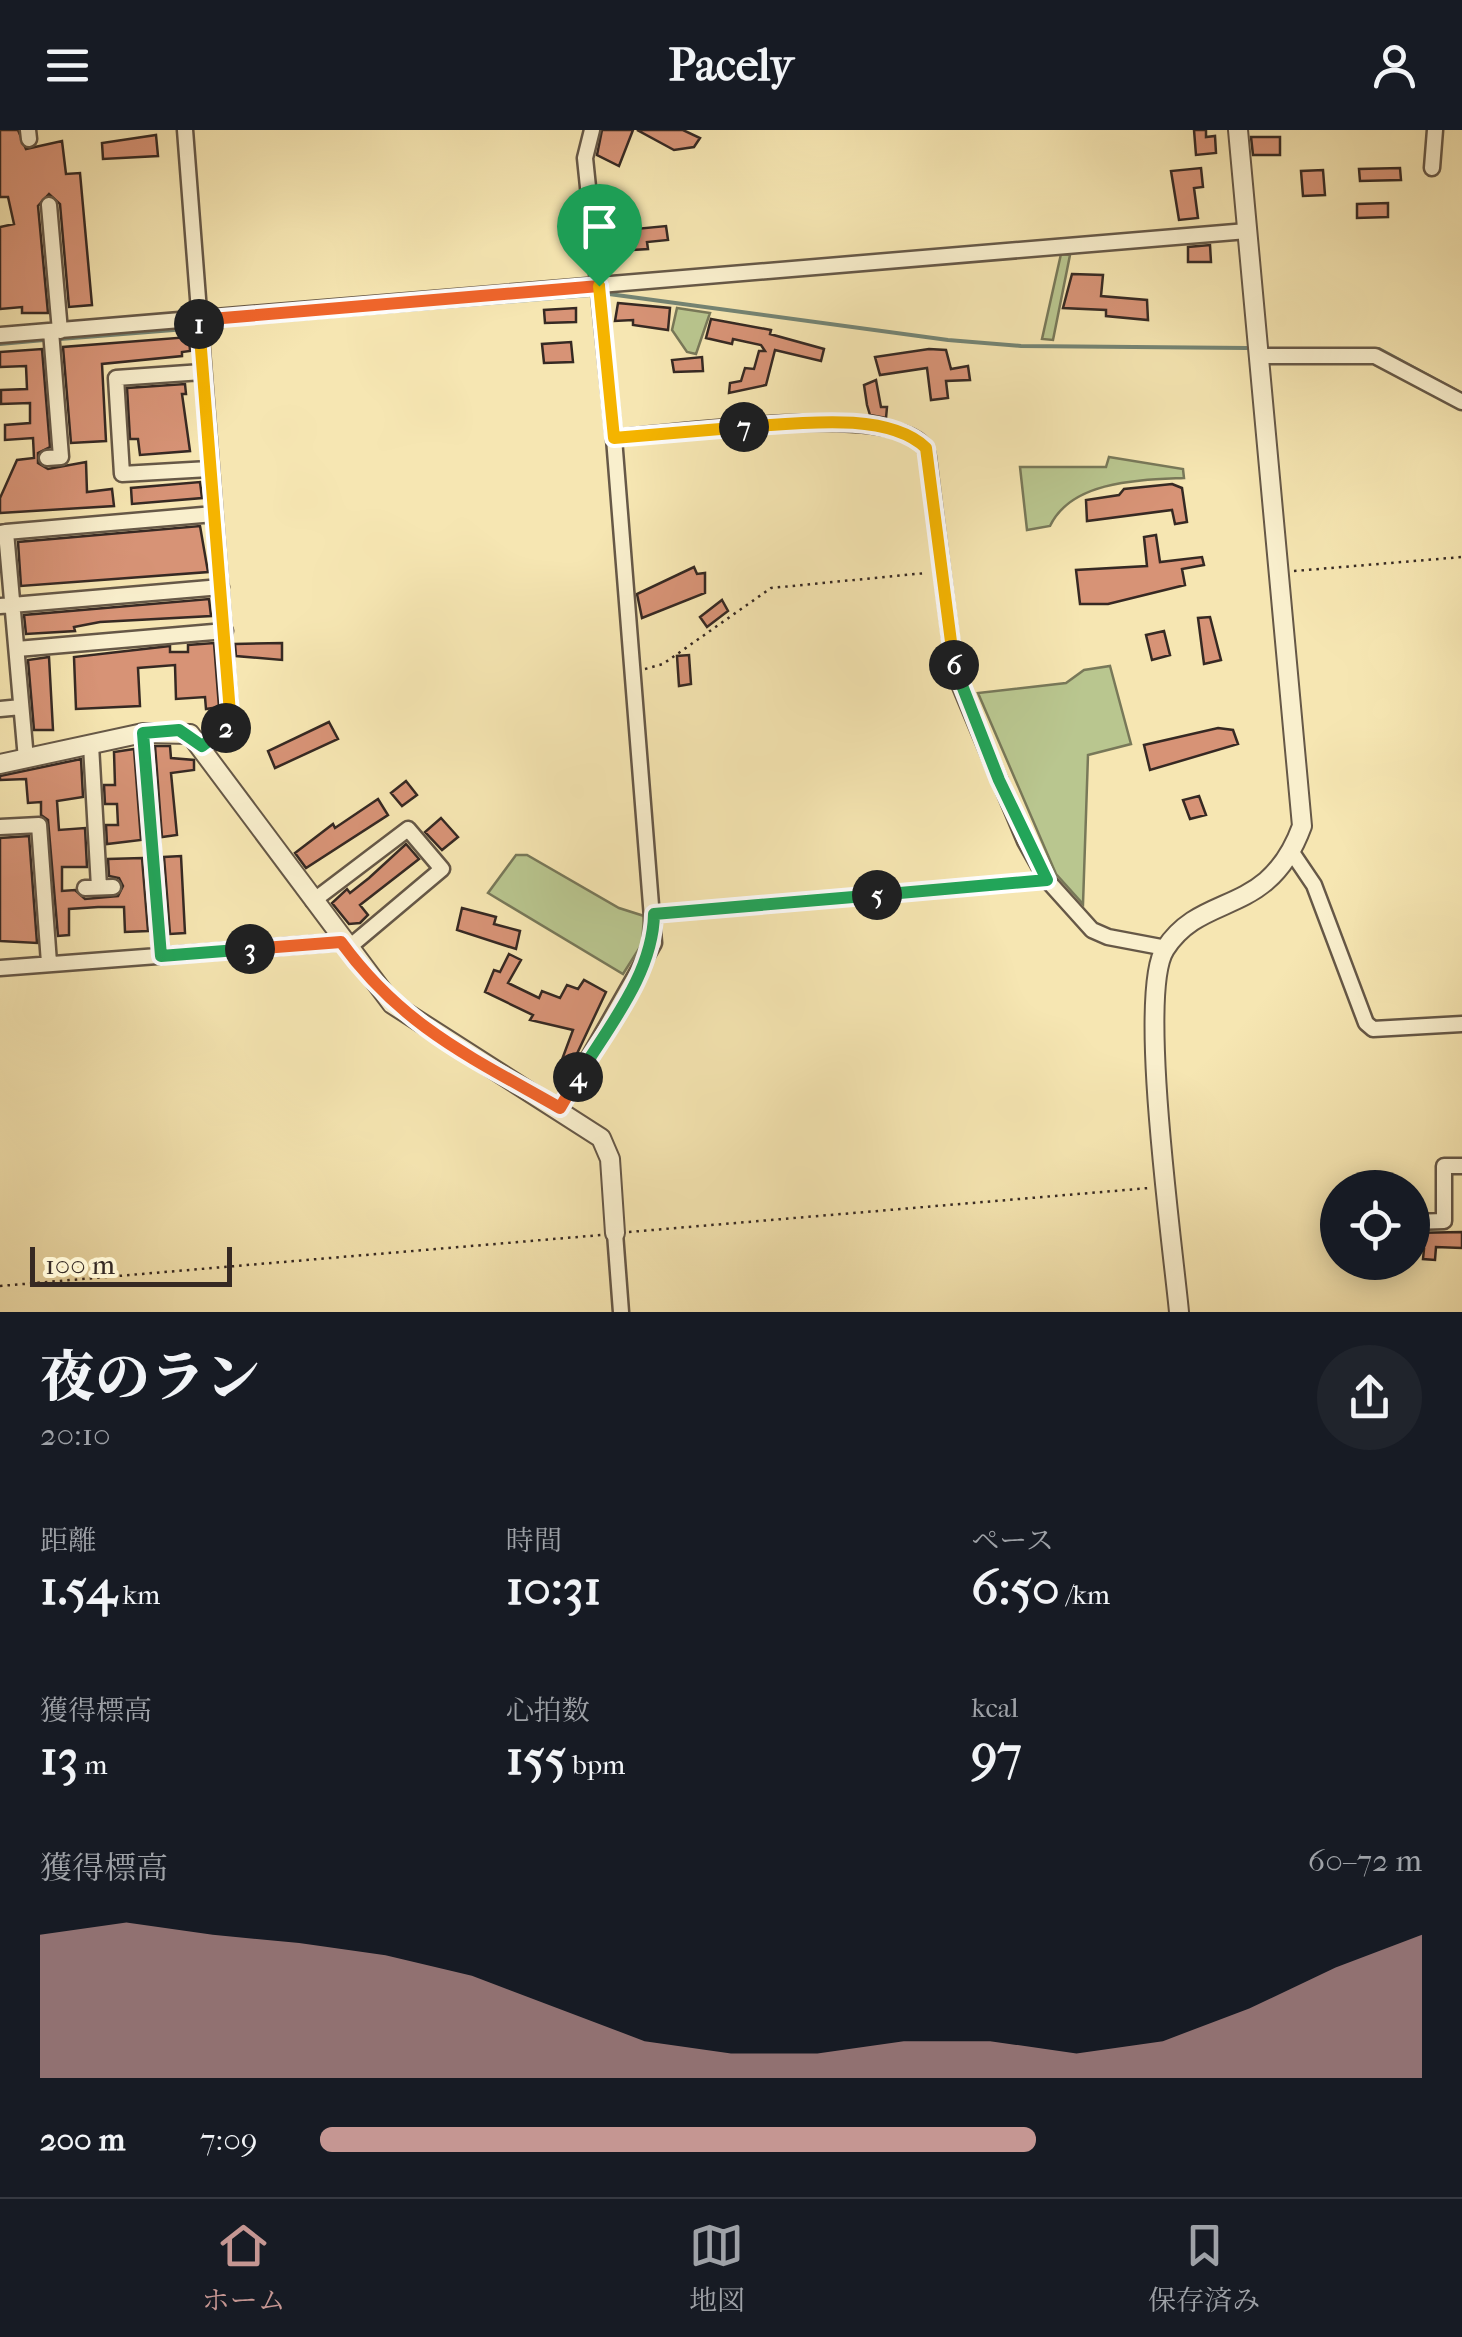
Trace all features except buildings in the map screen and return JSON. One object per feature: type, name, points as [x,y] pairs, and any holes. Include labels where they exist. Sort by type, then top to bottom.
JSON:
[{"type":"street","points":[[185,130],[229,722],[202,746]]},
{"type":"street","points":[[560,1108],[654,943],[614,438],[585,158],[592,130]]},
{"type":"street","points":[[1178,1312],[1153,1014],[1154,980],[1166,948],[1206,914],[1264,886],[1292,852],[1302,826],[1238,130]]},
{"type":"street","points":[[1432,168],[1435,130]]},
{"type":"street","points":[[48,458],[61,457],[50,206]]},
{"type":"street","points":[[0,336],[1246,232]]},
{"type":"street","points":[[1260,356],[1375,356],[1462,402]]},
{"type":"street","points":[[202,372],[116,378],[122,474],[210,469]]},
{"type":"street","points":[[614,438],[826,422],[910,436],[926,448],[955,674],[1026,841],[1047,880],[1092,930],[1108,938],[1166,948]]},
{"type":"street","points":[[26,759],[17,648],[7,605],[3,532],[214,514]]},
{"type":"street","points":[[7,605],[221,586]]},
{"type":"street","points":[[17,648],[224,631]]},
{"type":"street","points":[[0,709],[22,707]]},
{"type":"street","points":[[0,764],[143,733],[179,730],[202,746],[376,988],[412,1020],[592,1129],[606,1147],[621,1312]]},
{"type":"street","points":[[143,733],[161,956]]},
{"type":"street","points":[[91,745],[99,887]]},
{"type":"street","points":[[0,827],[39,826],[49,963]]},
{"type":"street","points":[[0,968],[344,946],[442,869],[408,829],[313,902]]},
{"type":"street","points":[[1292,852],[1314,884],[1366,1023],[1373,1029],[1462,1024]]},
{"type":"street","points":[[1430,1221],[1444,1221],[1444,1166],[1462,1166]]},
{"type":"path","points":[[1280,572],[1462,557]]},
{"type":"path","points":[[633,670],[663,664],[771,588],[942,572]]},
{"type":"path","points":[[654,914],[1047,880]]},
{"type":"path","points":[[0,1286],[1167,1187]]},
{"type":"green space","points":[[1061,254],[1070,255],[1053,340],[1042,339]]},
{"type":"green space","points":[[677,308],[710,313],[696,354],[687,352],[672,330]]},
{"type":"green space","points":[[1109,457],[1183,469],[1184,478],[1129,482],[1091,491],[1074,499],[1050,526],[1027,530],[1020,467],[1106,467]]},
{"type":"green space","points":[[1110,666],[1131,744],[1088,755],[1083,904],[1056,874],[978,693],[1066,683],[1084,670]]},
{"type":"green space","points":[[516,855],[527,855],[619,908],[644,916],[642,944],[623,974],[488,893]]},
{"type":"waterway","points":[[609,294],[948,340],[1021,346],[1247,348]]},
{"type":"waterway","points":[[211,326],[590,295]]},
{"type":"waterway","points":[[60,339],[186,329]]},
{"type":"waterway","points":[[0,344],[44,340]]},
{"type":"waterway","points":[[1268,349],[1379,349],[1462,394]]},
{"type":"route","points":[[599,286],[614,438],[841,422],[910,436],[926,448],[955,674],[1026,841],[1047,880],[654,914],[654,943],[643,968],[560,1108],[412,1020],[376,988],[341,942],[161,956],[143,733],[179,730],[202,746],[229,722],[199,320],[599,286]]}]
